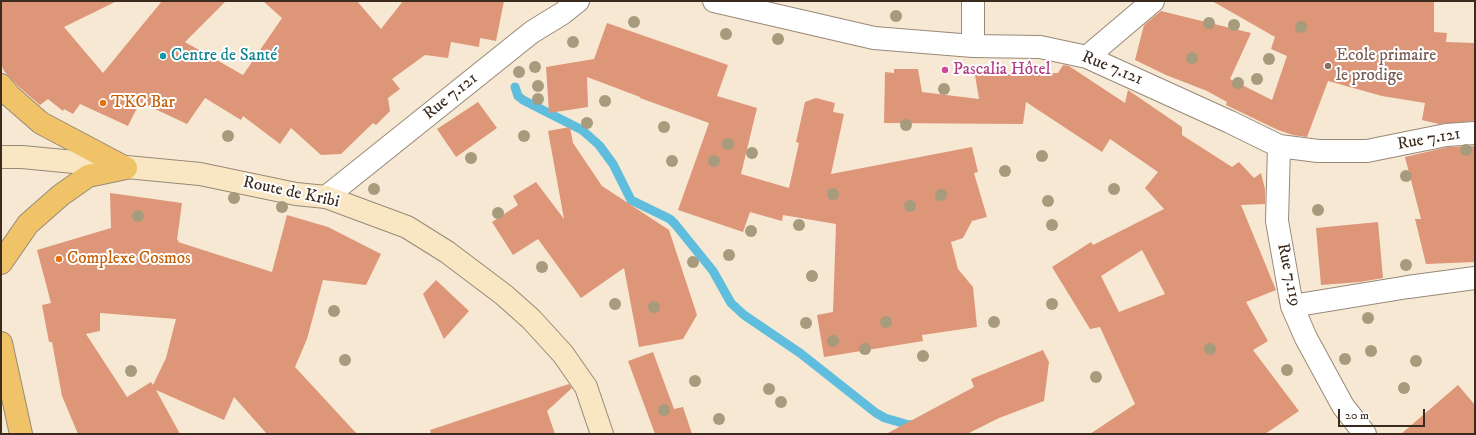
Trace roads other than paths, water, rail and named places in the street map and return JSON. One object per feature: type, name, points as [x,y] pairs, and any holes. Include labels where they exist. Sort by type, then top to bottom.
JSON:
[{"type":"main road","points":[[1,85],[10,96],[41,123],[126,168]]},
{"type":"main road","name":"Route de Kribi","points":[[1,157],[22,157],[200,174],[296,194],[326,197],[408,227],[447,252],[504,295],[531,319],[563,354],[586,387],[602,434]]},
{"type":"main road","points":[[1,263],[28,224],[61,194],[88,176],[126,168]]},
{"type":"main road","points":[[1,343],[22,434]]},
{"type":"street","name":"Rue 7.121","points":[[326,197],[532,32],[563,13],[578,1]]},
{"type":"street","name":"Rue 7.121","points":[[714,1],[874,38],[973,46],[1040,47],[1088,57],[1279,146],[1318,151],[1367,151],[1446,135],[1475,132]]},
{"type":"street","points":[[973,46],[974,1]]},
{"type":"street","points":[[1088,57],[1153,1]]},
{"type":"street","name":"Rue 7.119","points":[[1279,146],[1277,221],[1292,306],[1306,338],[1343,406],[1365,434]]},
{"type":"street","points":[[1292,306],[1408,287],[1475,278]]},
{"type":"waterway","points":[[515,87],[518,96],[523,100],[582,130],[599,145],[613,164],[631,200],[670,219],[675,224],[713,271],[731,303],[744,315],[800,353],[876,413],[885,418],[909,425],[928,423],[936,434]]},
{"type":"place","name":"Centre de Santé","points":[[163,56]]},
{"type":"place","name":"Ecole primaire le prodige","points":[[1328,66]]},
{"type":"place","name":"Pascalia Hôtel","points":[[945,70]]},
{"type":"place","name":"TKC Bar","points":[[103,103]]},
{"type":"place","name":"Complexe Cosmos","points":[[59,259]]}]
